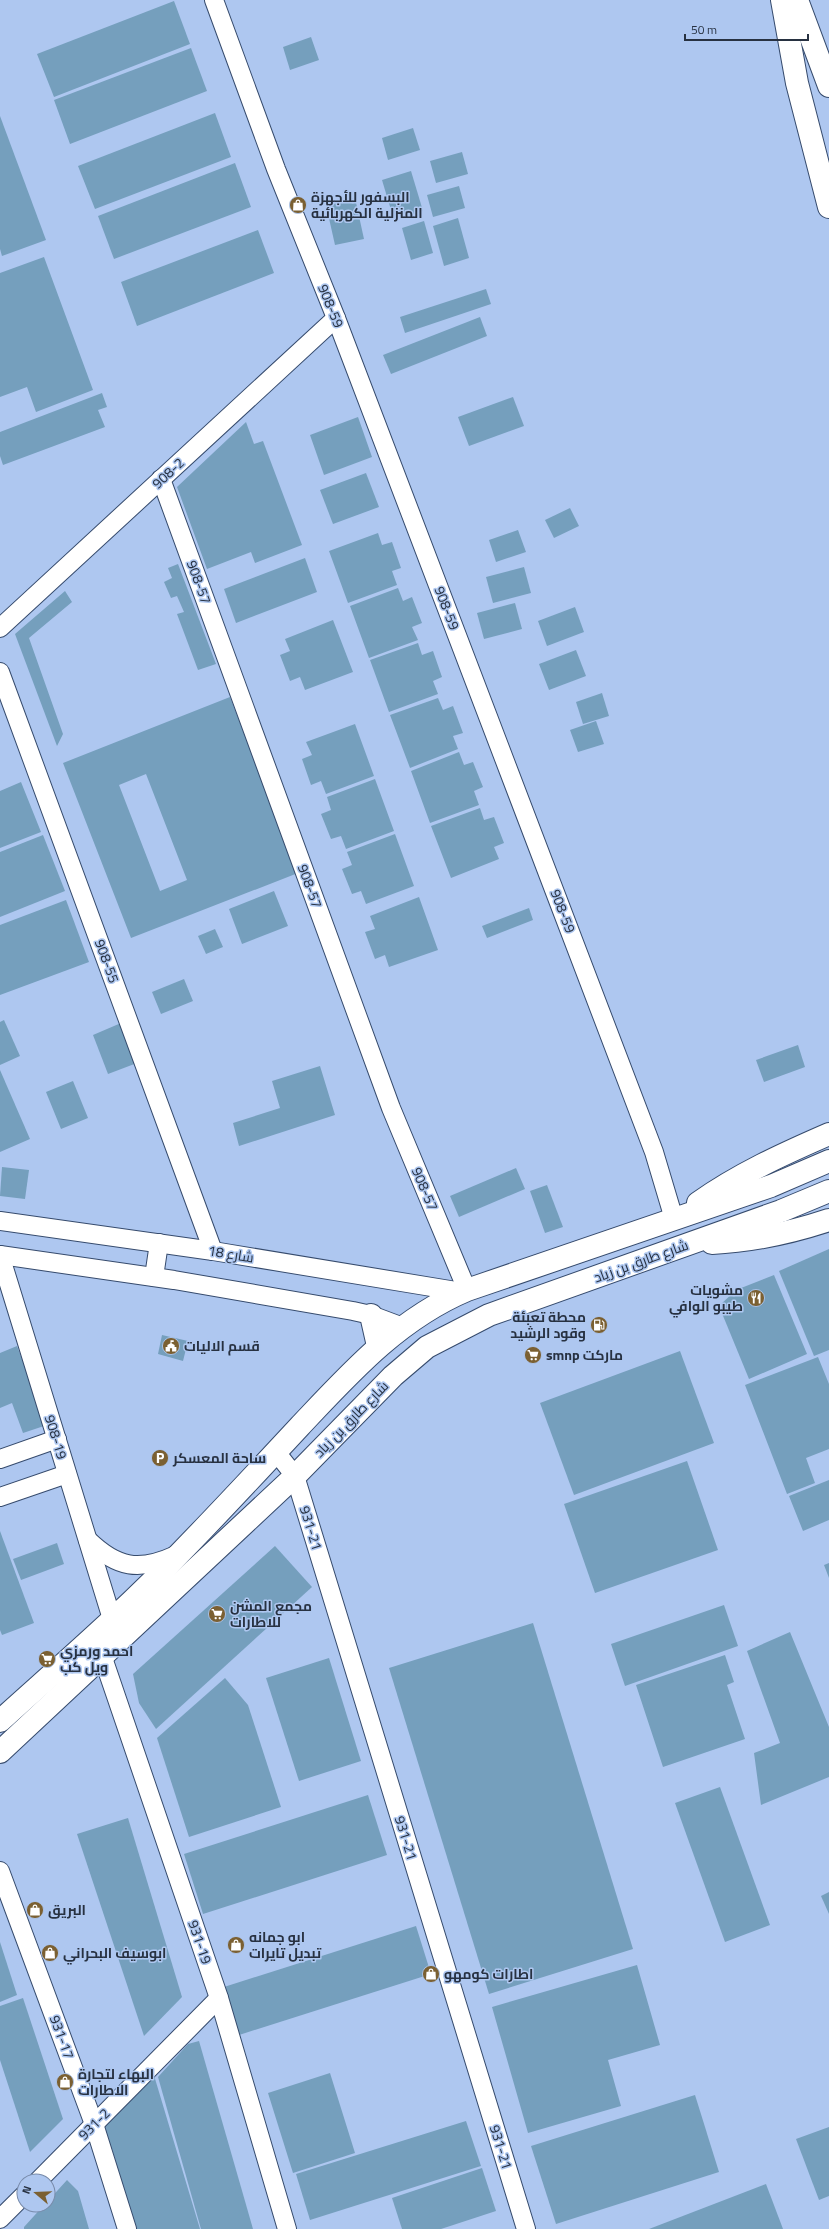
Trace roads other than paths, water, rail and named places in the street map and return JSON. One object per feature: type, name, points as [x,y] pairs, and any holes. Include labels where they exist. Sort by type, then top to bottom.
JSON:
[{"type":"main road","points":[[782,0],[797,83],[829,207]]},
{"type":"main road","points":[[797,0],[829,86]]},
{"type":"main road","points":[[676,1218],[726,1184],[763,1163],[829,1134]]},
{"type":"main road","name":"شارع طارق بن زياد","points":[[0,1721],[112,1619],[182,1552],[357,1365],[402,1327],[465,1291],[771,1186],[829,1161]]},
{"type":"main road","name":"شارع طارق بن زياد","points":[[0,1752],[103,1658],[295,1476],[393,1376],[427,1347],[489,1315],[781,1211],[829,1191]]},
{"type":"main road","points":[[687,1245],[738,1242],[788,1233],[829,1220]]},
{"type":"main road","points":[[371,1315],[378,1346]]},
{"type":"street","name":"908-59","points":[[214,0],[276,169],[336,318],[654,1152],[676,1218]]},
{"type":"street","name":"908-2","points":[[0,628],[336,318]]},
{"type":"street","name":"908-57","points":[[161,479],[391,1108],[465,1291]]},
{"type":"street","name":"908-55","points":[[0,672],[214,1251]]},
{"type":"street","name":"شارع 18","points":[[0,1221],[214,1251],[465,1291]]},
{"type":"street","points":[[154,1277],[159,1243]]},
{"type":"street","points":[[0,1255],[154,1277],[371,1315],[402,1327]]},
{"type":"street","name":"908-19","points":[[0,1255],[112,1619]]},
{"type":"street","points":[[0,1460],[57,1440]]},
{"type":"street","name":"931-21","points":[[276,1452],[295,1476],[526,2229]]},
{"type":"street","points":[[0,1497],[67,1474]]},
{"type":"street","points":[[88,1540],[105,1555],[115,1561],[136,1566],[158,1563],[182,1552]]},
{"type":"street","name":"931-19","points":[[103,1658],[219,1998],[287,2229]]},
{"type":"street","name":"931-17","points":[[0,1871],[94,2124],[127,2229]]},
{"type":"street","name":"931-2","points":[[46,2173],[219,1998]]},
{"type":"street","points":[[0,2219],[16,2203]]},
{"type":"place","name":"البسفور للأجهزة المنزلية الكهربائية","points":[[298,205]]},
{"type":"place","name":"مشويات طيبو الوافي","points":[[756,1298]]},
{"type":"place","name":"محطة تعبئة وقود الرشيد","points":[[599,1325]]},
{"type":"place","name":"قسم الاليات","points":[[171,1346]]},
{"type":"place","name":"smnp ماركت","points":[[533,1355]]},
{"type":"place","name":"ساحة المعسكر","points":[[160,1458]]},
{"type":"place","name":"مجمع المشن للاطارات","points":[[217,1614]]},
{"type":"place","name":"احمد ورمزي ويل كب","points":[[47,1659]]},
{"type":"place","name":"البريق","points":[[35,1910]]},
{"type":"place","name":"ابو جمانه تبديل تايرات","points":[[236,1945]]},
{"type":"place","name":"ابوسيف البحراني","points":[[50,1953]]},
{"type":"place","name":"اطارات كومهو","points":[[431,1974]]},
{"type":"place","name":"البهاء لتجارة الاطارات","points":[[65,2082]]}]
